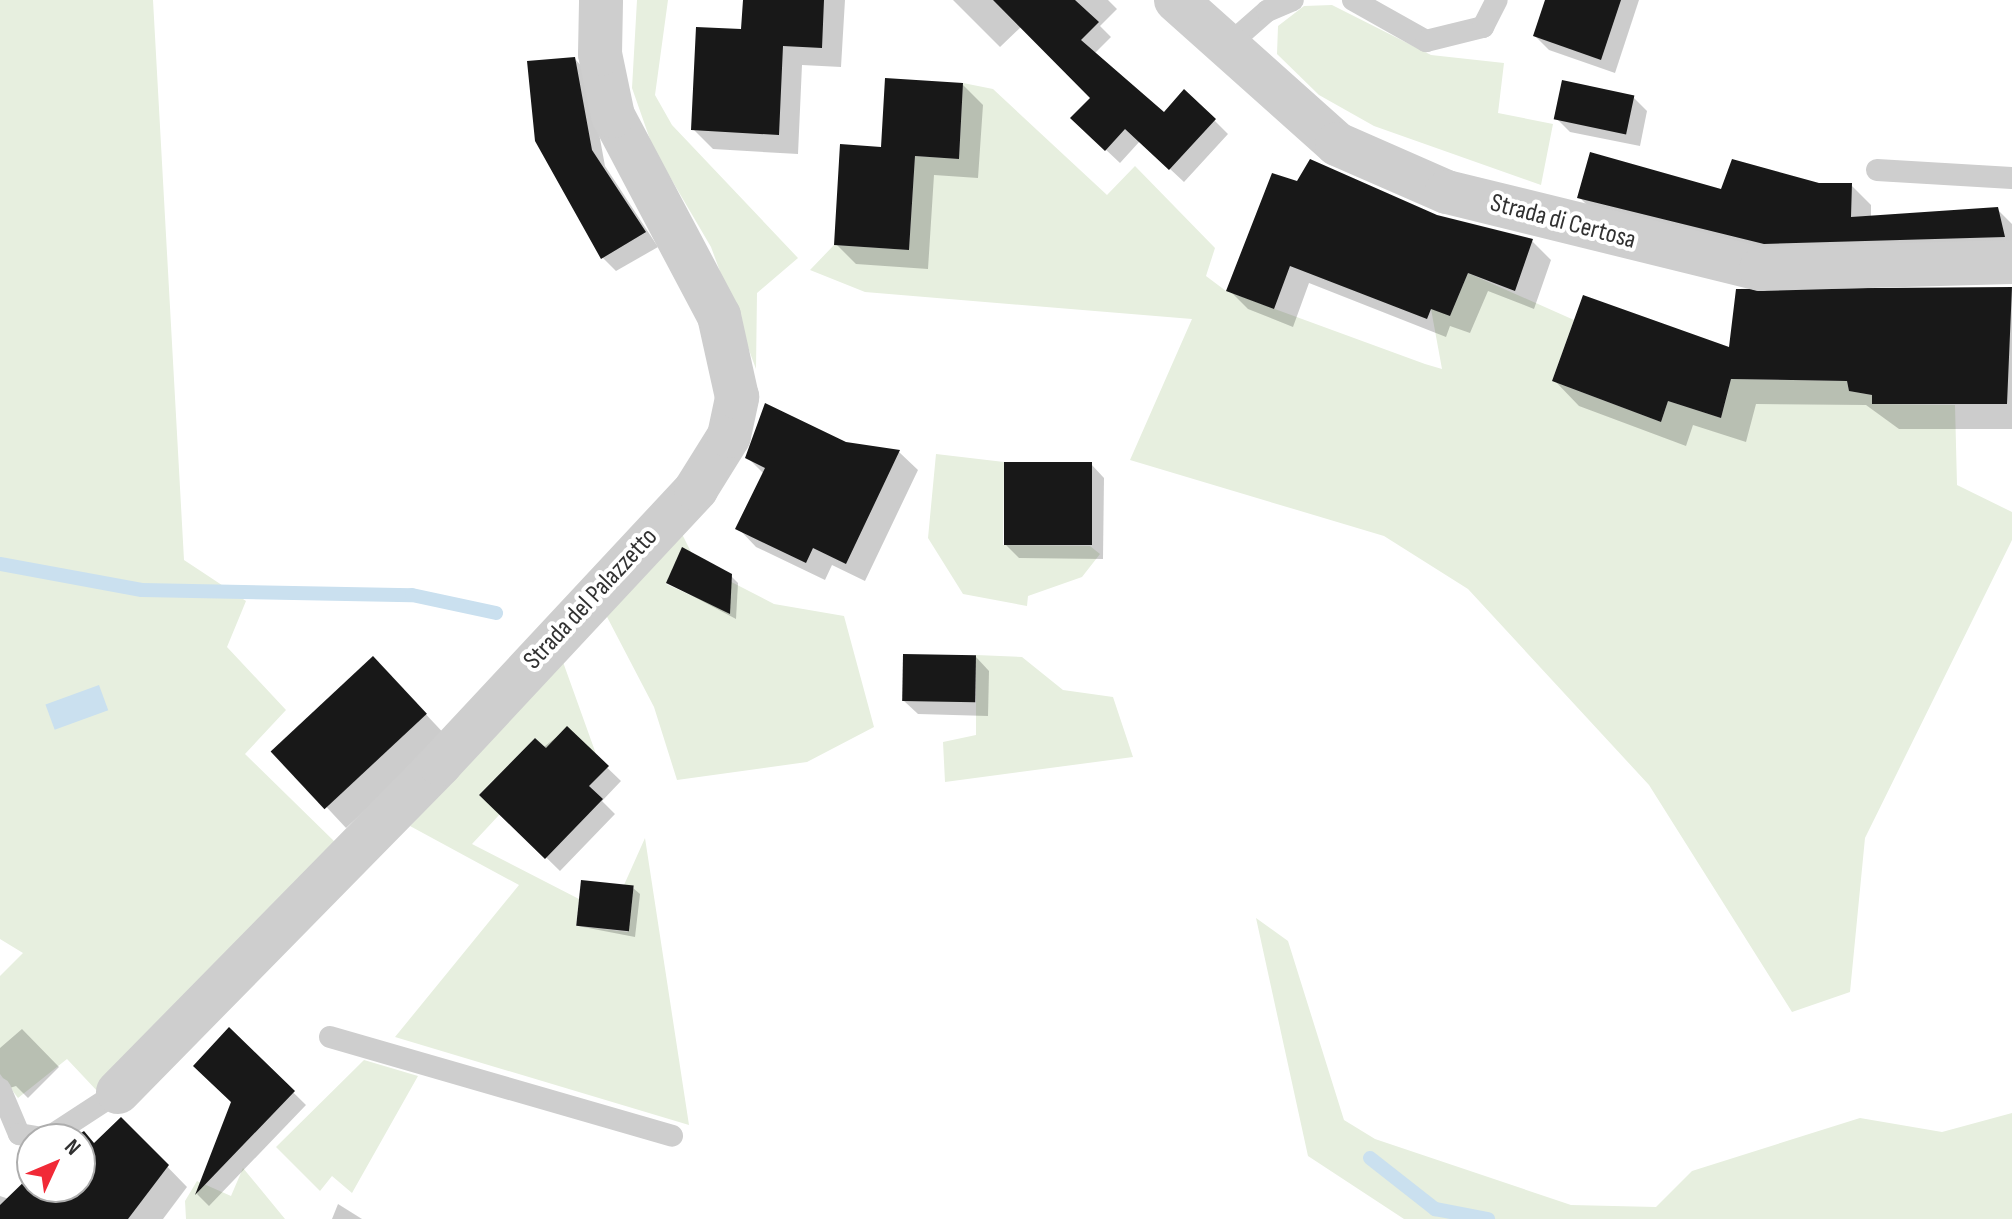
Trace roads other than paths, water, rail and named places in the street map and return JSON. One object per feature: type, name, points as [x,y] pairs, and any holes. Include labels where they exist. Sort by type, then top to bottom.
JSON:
[{"type":"street","name":"Strada del Palazzetto","points":[[118,1092],[440,764],[696,489],[729,436],[737,397],[723,329],[699,266],[613,116],[600,54],[601,0]]},
{"type":"street","name":"Strada di Certosa","points":[[1176,0],[1337,144],[1447,192],[1761,269],[2012,262]]},
{"type":"lane","points":[[1226,47],[1267,11],[1293,0]]},
{"type":"lane","points":[[1353,0],[1426,41],[1483,27],[1497,0]]},
{"type":"lane","points":[[1877,170],[2012,178]]},
{"type":"lane","points":[[330,1037],[672,1136]]},
{"type":"lane","points":[[0,1089],[16,1127]]},
{"type":"lane","points":[[71,1123],[118,1092]]},
{"type":"water","points":[[99,685],[108,710],[55,730],[45,704]]},
{"type":"waterway","points":[[0,564],[142,590],[412,595],[496,613]]},
{"type":"waterway","points":[[1370,1158],[1435,1209],[1488,1219]]}]
